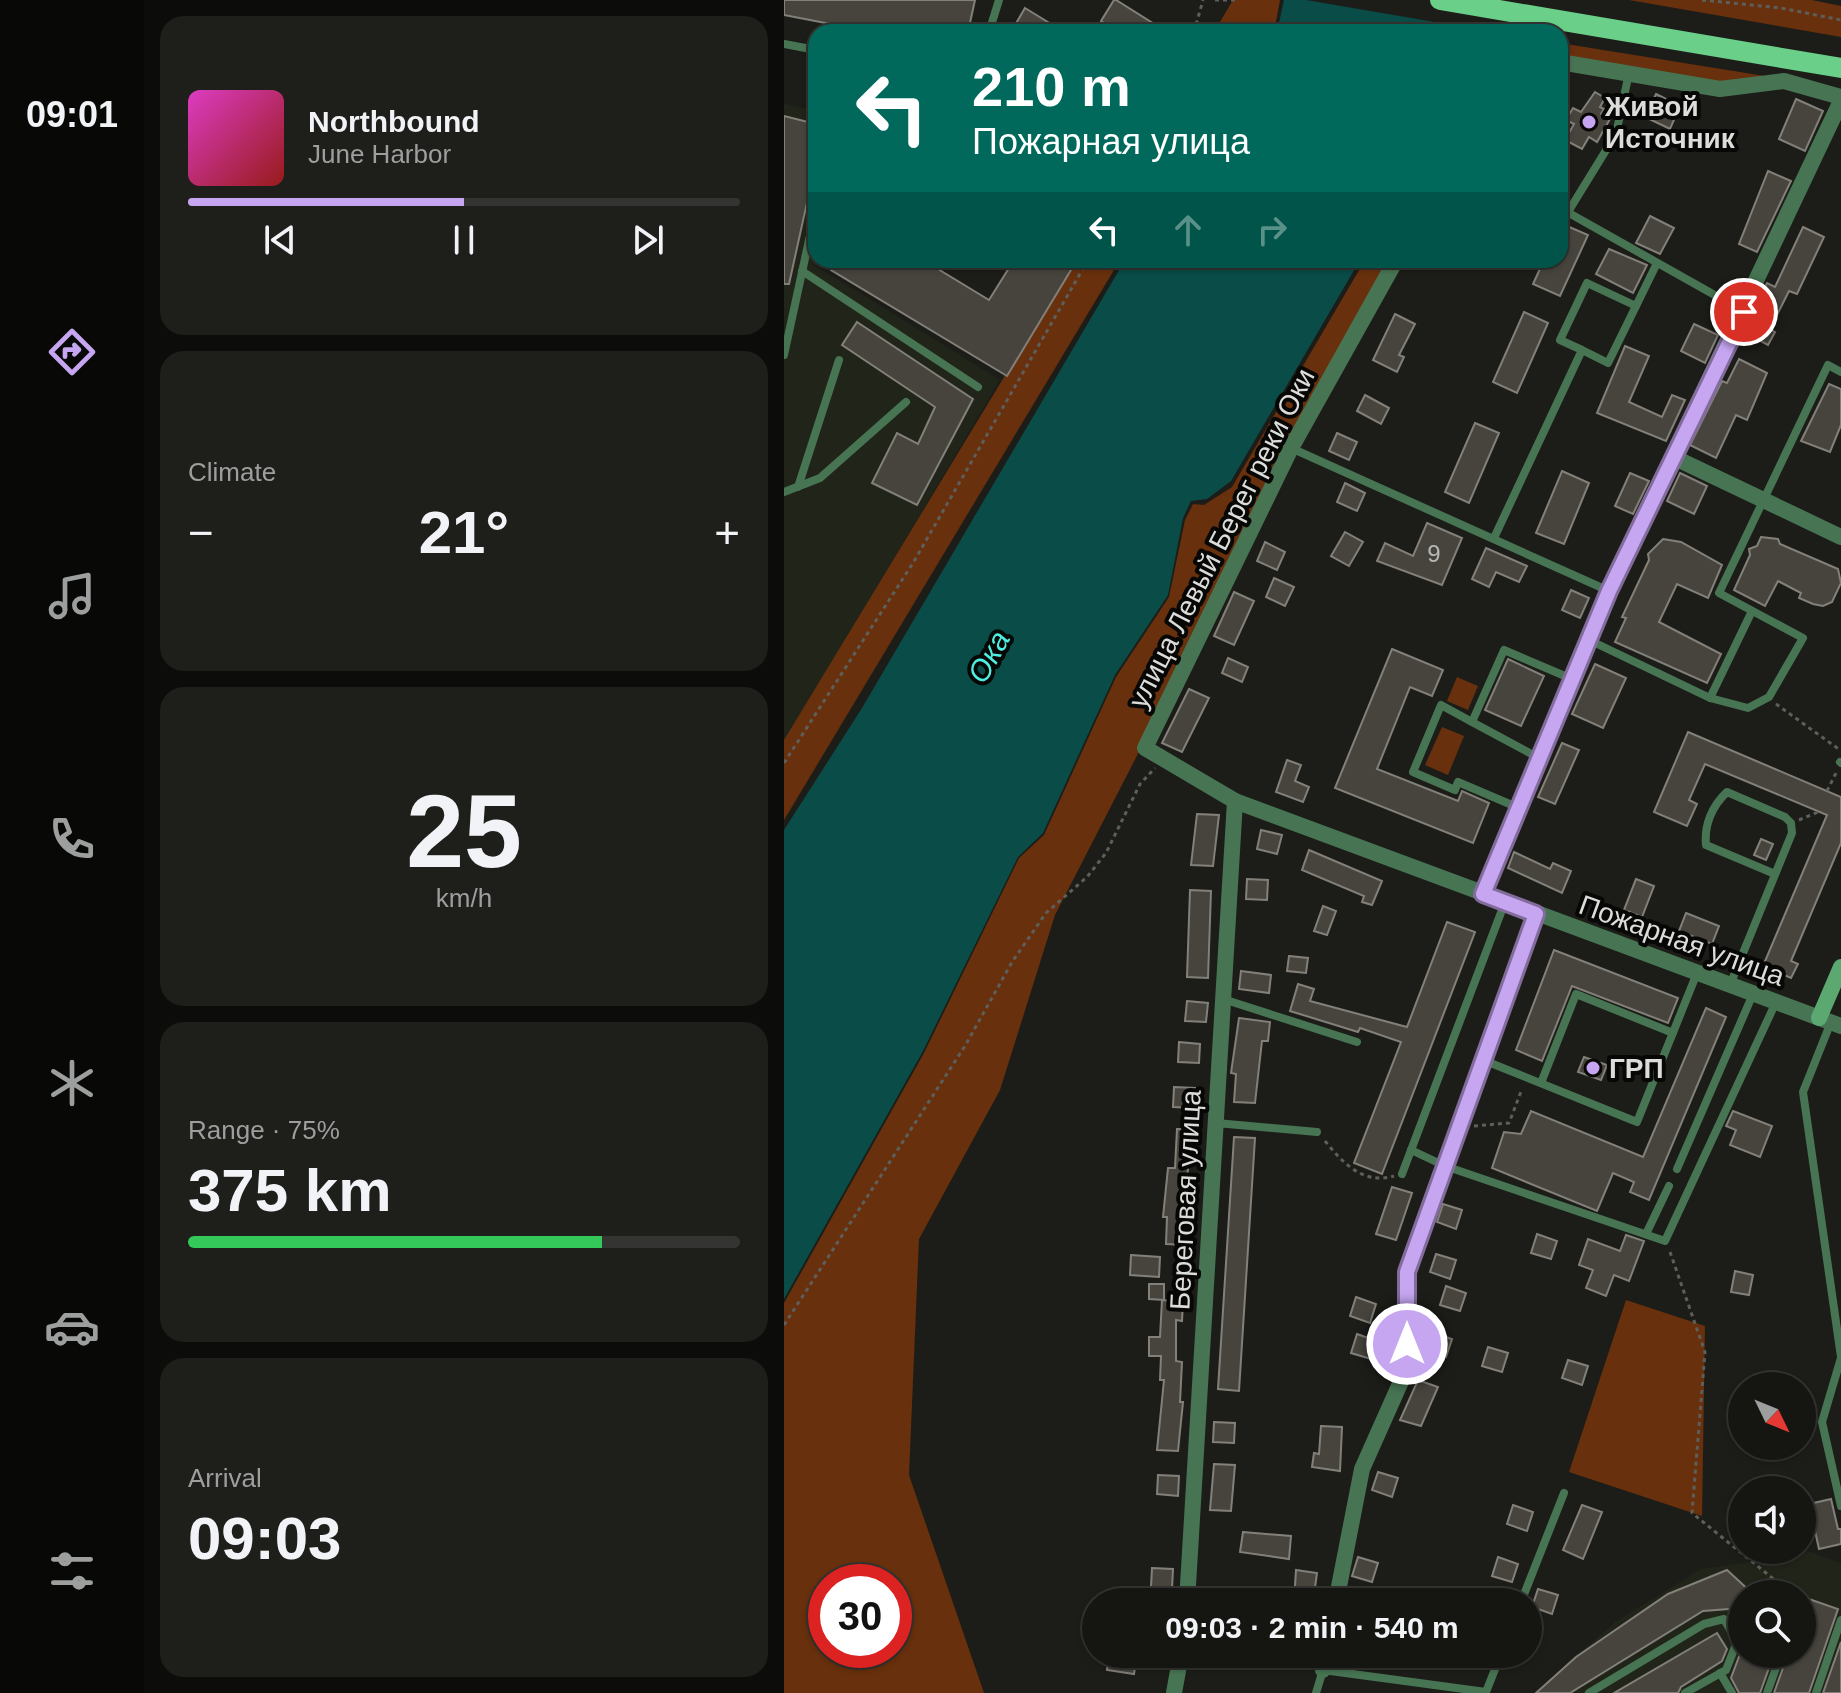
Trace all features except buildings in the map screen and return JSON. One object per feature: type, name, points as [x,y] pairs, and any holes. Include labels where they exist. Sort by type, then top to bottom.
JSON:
[{"type":"main road","points":[[1440,0],[1841,68]]},
{"type":"street","points":[[1483,894],[1609,591],[1744,312],[1841,99],[1784,81],[1720,89],[1568,63]]},
{"type":"street","name":"улица Левый Берег реки Оки","points":[[1164,759],[1145,748],[1291,448],[1392,268]]},
{"type":"street","points":[[1673,457],[1841,537]]},
{"type":"street","points":[[1164,759],[1235,801]]},
{"type":"street","name":"Пожарная улица","points":[[1235,801],[1831,1022]]},
{"type":"street","name":"Береговая улица","points":[[1188,1588],[1235,801]]},
{"type":"street","points":[[1339,1588],[1362,1469],[1407,1368],[1407,1272],[1536,914]]},
{"type":"street","points":[[1831,1022],[1841,967]]},
{"type":"street","points":[[1174,1693],[1178,1668]]},
{"type":"lane","points":[[992,24],[999,0]]},
{"type":"lane","points":[[784,44],[808,48]]},
{"type":"lane","points":[[1568,204],[1616,134],[1629,73]]},
{"type":"lane","points":[[1568,212],[1744,312]]},
{"type":"lane","points":[[784,355],[808,244]]},
{"type":"lane","points":[[1636,306],[1587,283],[1560,340],[1608,363],[1636,306],[1657,263]]},
{"type":"lane","points":[[802,271],[978,387]]},
{"type":"lane","points":[[1494,538],[1582,350]]},
{"type":"lane","points":[[798,487],[839,360]]},
{"type":"lane","points":[[1588,640],[1710,698],[1748,708],[1769,697],[1803,638],[1719,593],[1828,365],[1841,372]]},
{"type":"lane","points":[[784,492],[820,478],[906,402]]},
{"type":"lane","points":[[1291,448],[1609,591]]},
{"type":"lane","points":[[1710,698],[1752,611]]},
{"type":"lane","points":[[1472,722],[1504,650],[1572,679]]},
{"type":"lane","points":[[1519,808],[1458,782],[1455,790],[1413,772],[1441,705],[1539,758]]},
{"type":"lane","points":[[1730,985],[1792,833],[1791,823],[1727,792],[1716,803],[1705,832],[1706,845],[1775,874]]},
{"type":"lane","points":[[1402,1174],[1505,902]]},
{"type":"lane","points":[[1483,1060],[1637,1122],[1697,973]]},
{"type":"lane","points":[[1677,1169],[1753,993]]},
{"type":"lane","points":[[1541,1083],[1576,994],[1673,1033]]},
{"type":"lane","points":[[1223,999],[1357,1042]]},
{"type":"lane","points":[[1411,1150],[1445,1166],[1665,1241],[1776,1002]]},
{"type":"lane","points":[[1831,1022],[1803,1092],[1841,1358],[1822,1422],[1841,1506]]},
{"type":"lane","points":[[1216,1123],[1317,1132]]},
{"type":"lane","points":[[1688,1142],[1707,1151]]},
{"type":"lane","points":[[1646,1234],[1669,1186]]},
{"type":"lane","points":[[1527,1588],[1564,1493]]},
{"type":"lane","points":[[1589,1693],[1704,1624],[1724,1619],[1737,1642],[1726,1670],[1685,1693]]},
{"type":"lane","points":[[1816,1693],[1841,1620]]},
{"type":"lane","points":[[1316,1693],[1322,1668]]},
{"type":"lane","points":[[1356,1668],[1486,1692],[1495,1668]]},
{"type":"lane","points":[[1767,1693],[1776,1668]]},
{"type":"lane","points":[[1720,1673],[1732,1693]]},
{"type":"path","points":[[1196,24],[1203,0]]},
{"type":"path","points":[[1215,0],[1236,0]]},
{"type":"path","points":[[1702,0],[1781,8],[1841,20]]},
{"type":"path","points":[[784,763],[913,563],[1083,268]]},
{"type":"path","points":[[1769,697],[1787,714],[1840,747],[1841,762],[1827,791]]},
{"type":"path","points":[[784,1325],[958,1058],[1012,962],[1046,913],[1087,877],[1106,853],[1140,784],[1164,759]]},
{"type":"path","points":[[1791,823],[1818,812]]},
{"type":"path","points":[[1459,1127],[1509,1123],[1527,1078]]},
{"type":"path","points":[[1317,1132],[1348,1168],[1379,1181],[1402,1174]]},
{"type":"path","points":[[1665,1241],[1705,1352],[1692,1513],[1775,1580]]},
{"type":"shaded area","points":[[1233,0],[1280,0],[1276,24],[1219,24]]},
{"type":"shaded area","points":[[1629,0],[1812,0],[1841,6],[1841,37]]},
{"type":"shaded area","points":[[1568,44],[1777,78],[1725,83],[1568,59]]},
{"type":"shaded area","points":[[784,104],[808,109],[808,268],[819,268],[1000,380],[784,743]]},
{"type":"shaded area","points":[[1070,268],[1115,268],[784,820],[784,740]]},
{"type":"shaded area","points":[[1360,268],[1388,268],[1055,915],[1000,1090],[919,1239],[909,1475],[984,1693],[784,1693],[784,1303],[924,1053],[1019,858],[1044,835],[1116,677],[1169,597],[1185,520],[1193,504],[1204,505],[1232,487]]},
{"type":"shaded area","points":[[1457,677],[1478,686],[1468,710],[1447,701]]},
{"type":"shaded area","points":[[1442,727],[1464,736],[1448,775],[1425,765]]},
{"type":"shaded area","points":[[1626,1300],[1705,1326],[1702,1516],[1569,1472]]},
{"type":"shaded area","points":[[1816,1554],[1841,1563],[1841,1693],[1534,1693],[1615,1622],[1701,1569],[1735,1564],[1816,1564]]},
{"type":"water","points":[[1284,0],[1463,0],[1454,24],[1279,24]]},
{"type":"water","name":"Ока","points":[[1120,268],[1355,268],[1231,481],[1207,499],[1191,501],[1183,518],[1168,595],[1115,675],[1043,833],[1018,857],[923,1051],[784,1299],[784,830],[862,708]]},
{"type":"pier","points":[[1306,0],[1467,0],[1459,24]]},
{"type":"place","name":"Живой Источник","points":[[1589,122]]},
{"type":"place","name":"ГРП","points":[[1593,1068]]},
{"type":"route","points":[[1407,1344],[1407,1272],[1536,914],[1483,894],[1609,591],[1744,312]]}]
